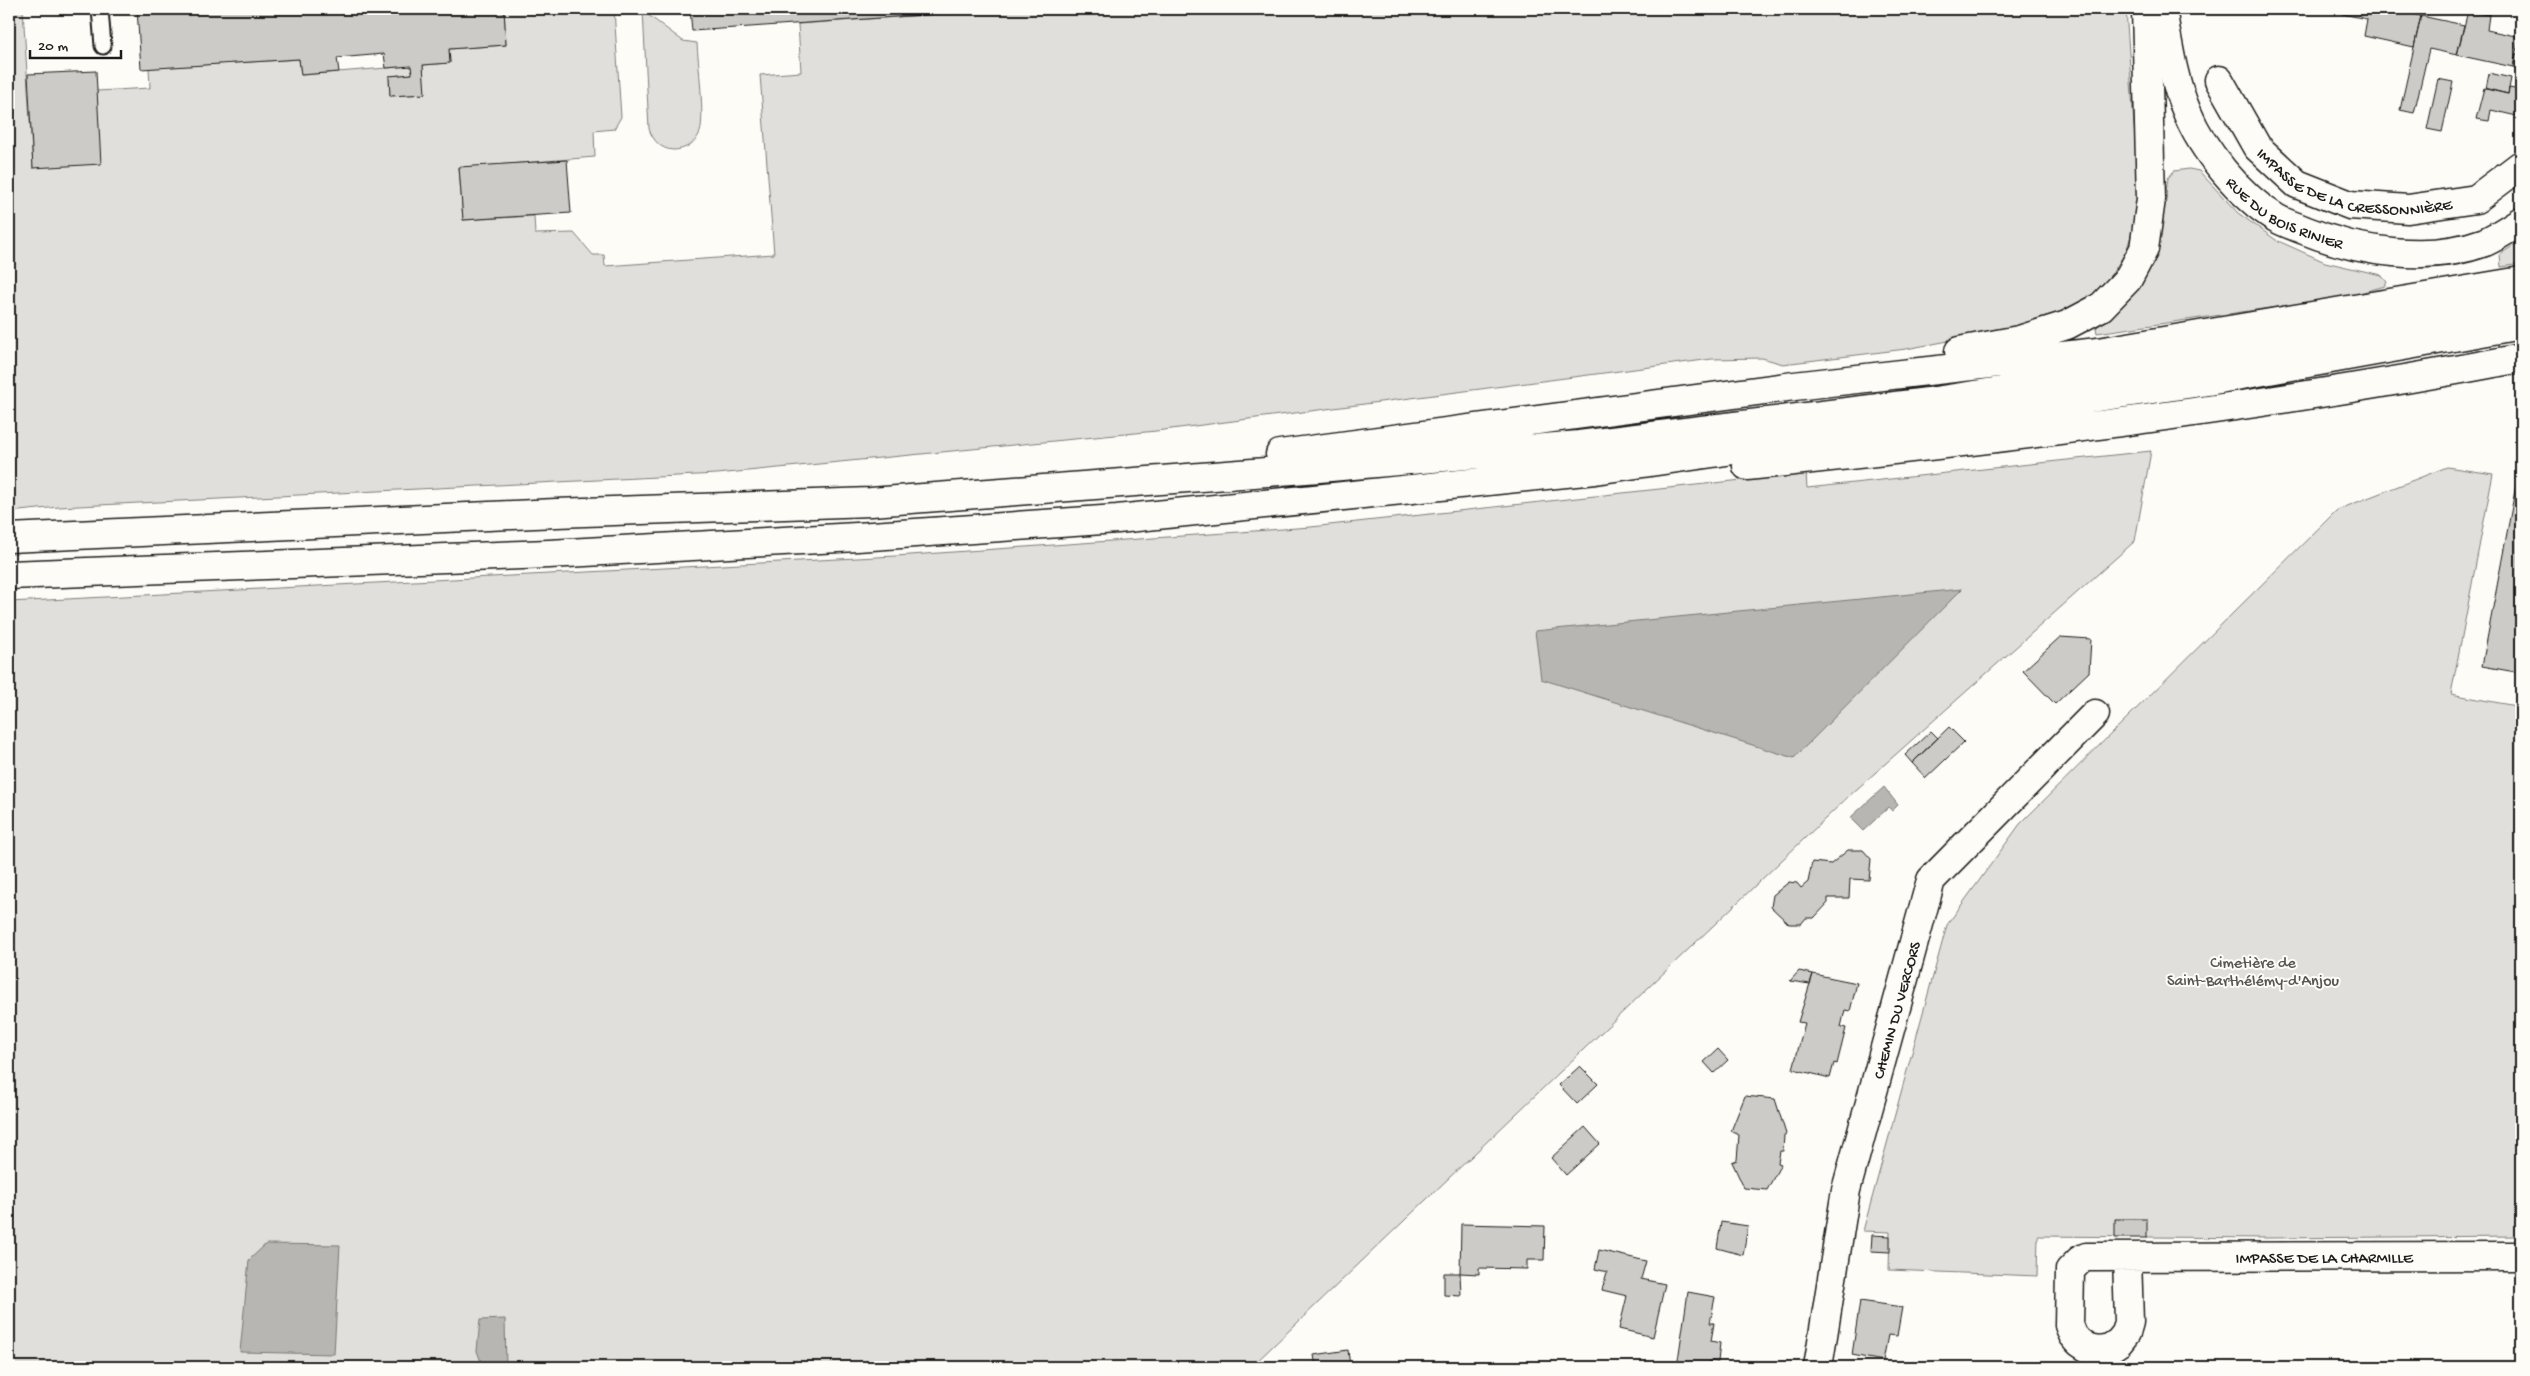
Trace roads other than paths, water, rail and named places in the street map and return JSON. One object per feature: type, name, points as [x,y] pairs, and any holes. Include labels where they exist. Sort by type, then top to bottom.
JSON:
[{"type":"main road","points":[[1794,386],[1854,369],[2019,340],[2066,325],[2101,307],[2128,279],[2144,249],[2151,200],[2146,9]]},
{"type":"main road","name":"RUE DU BOIS RINIER","points":[[2162,9],[2171,56],[2187,112],[2214,159],[2238,189],[2276,219],[2326,239],[2376,251],[2428,254],[2485,242],[2521,221]]},
{"type":"main road","name":"IMPASSE DE LA CRESSONNIÈRE","points":[[2219,80],[2257,147],[2296,184],[2350,205],[2408,209],[2476,199],[2521,165]]},
{"type":"main road","points":[[1164,478],[1234,460],[1794,386],[2098,352],[2521,281]]},
{"type":"main road","points":[[9,538],[556,513],[871,502],[1164,478],[1318,468],[1579,445],[1928,402],[2256,353],[2521,305]]},
{"type":"main road","points":[[9,575],[529,555],[857,537],[1127,518],[1594,470],[2208,381],[2521,325]]},
{"type":"main road","points":[[1594,470],[1636,477],[1874,452],[2245,405],[2399,381],[2521,358]]},
{"type":"main road","name":"CHEMIN DU VERCORS","points":[[1818,1367],[1846,1190],[1931,880],[2095,714]]},
{"type":"main road","name":"IMPASSE DE LA CHARMILLE","points":[[2127,1257],[2521,1256]]},
{"type":"lane","points":[[100,9],[103,46]]},
{"type":"park label","name":"Cimetière de Saint-Barthélémy-d'Anjou","points":[[2253,970]]}]
